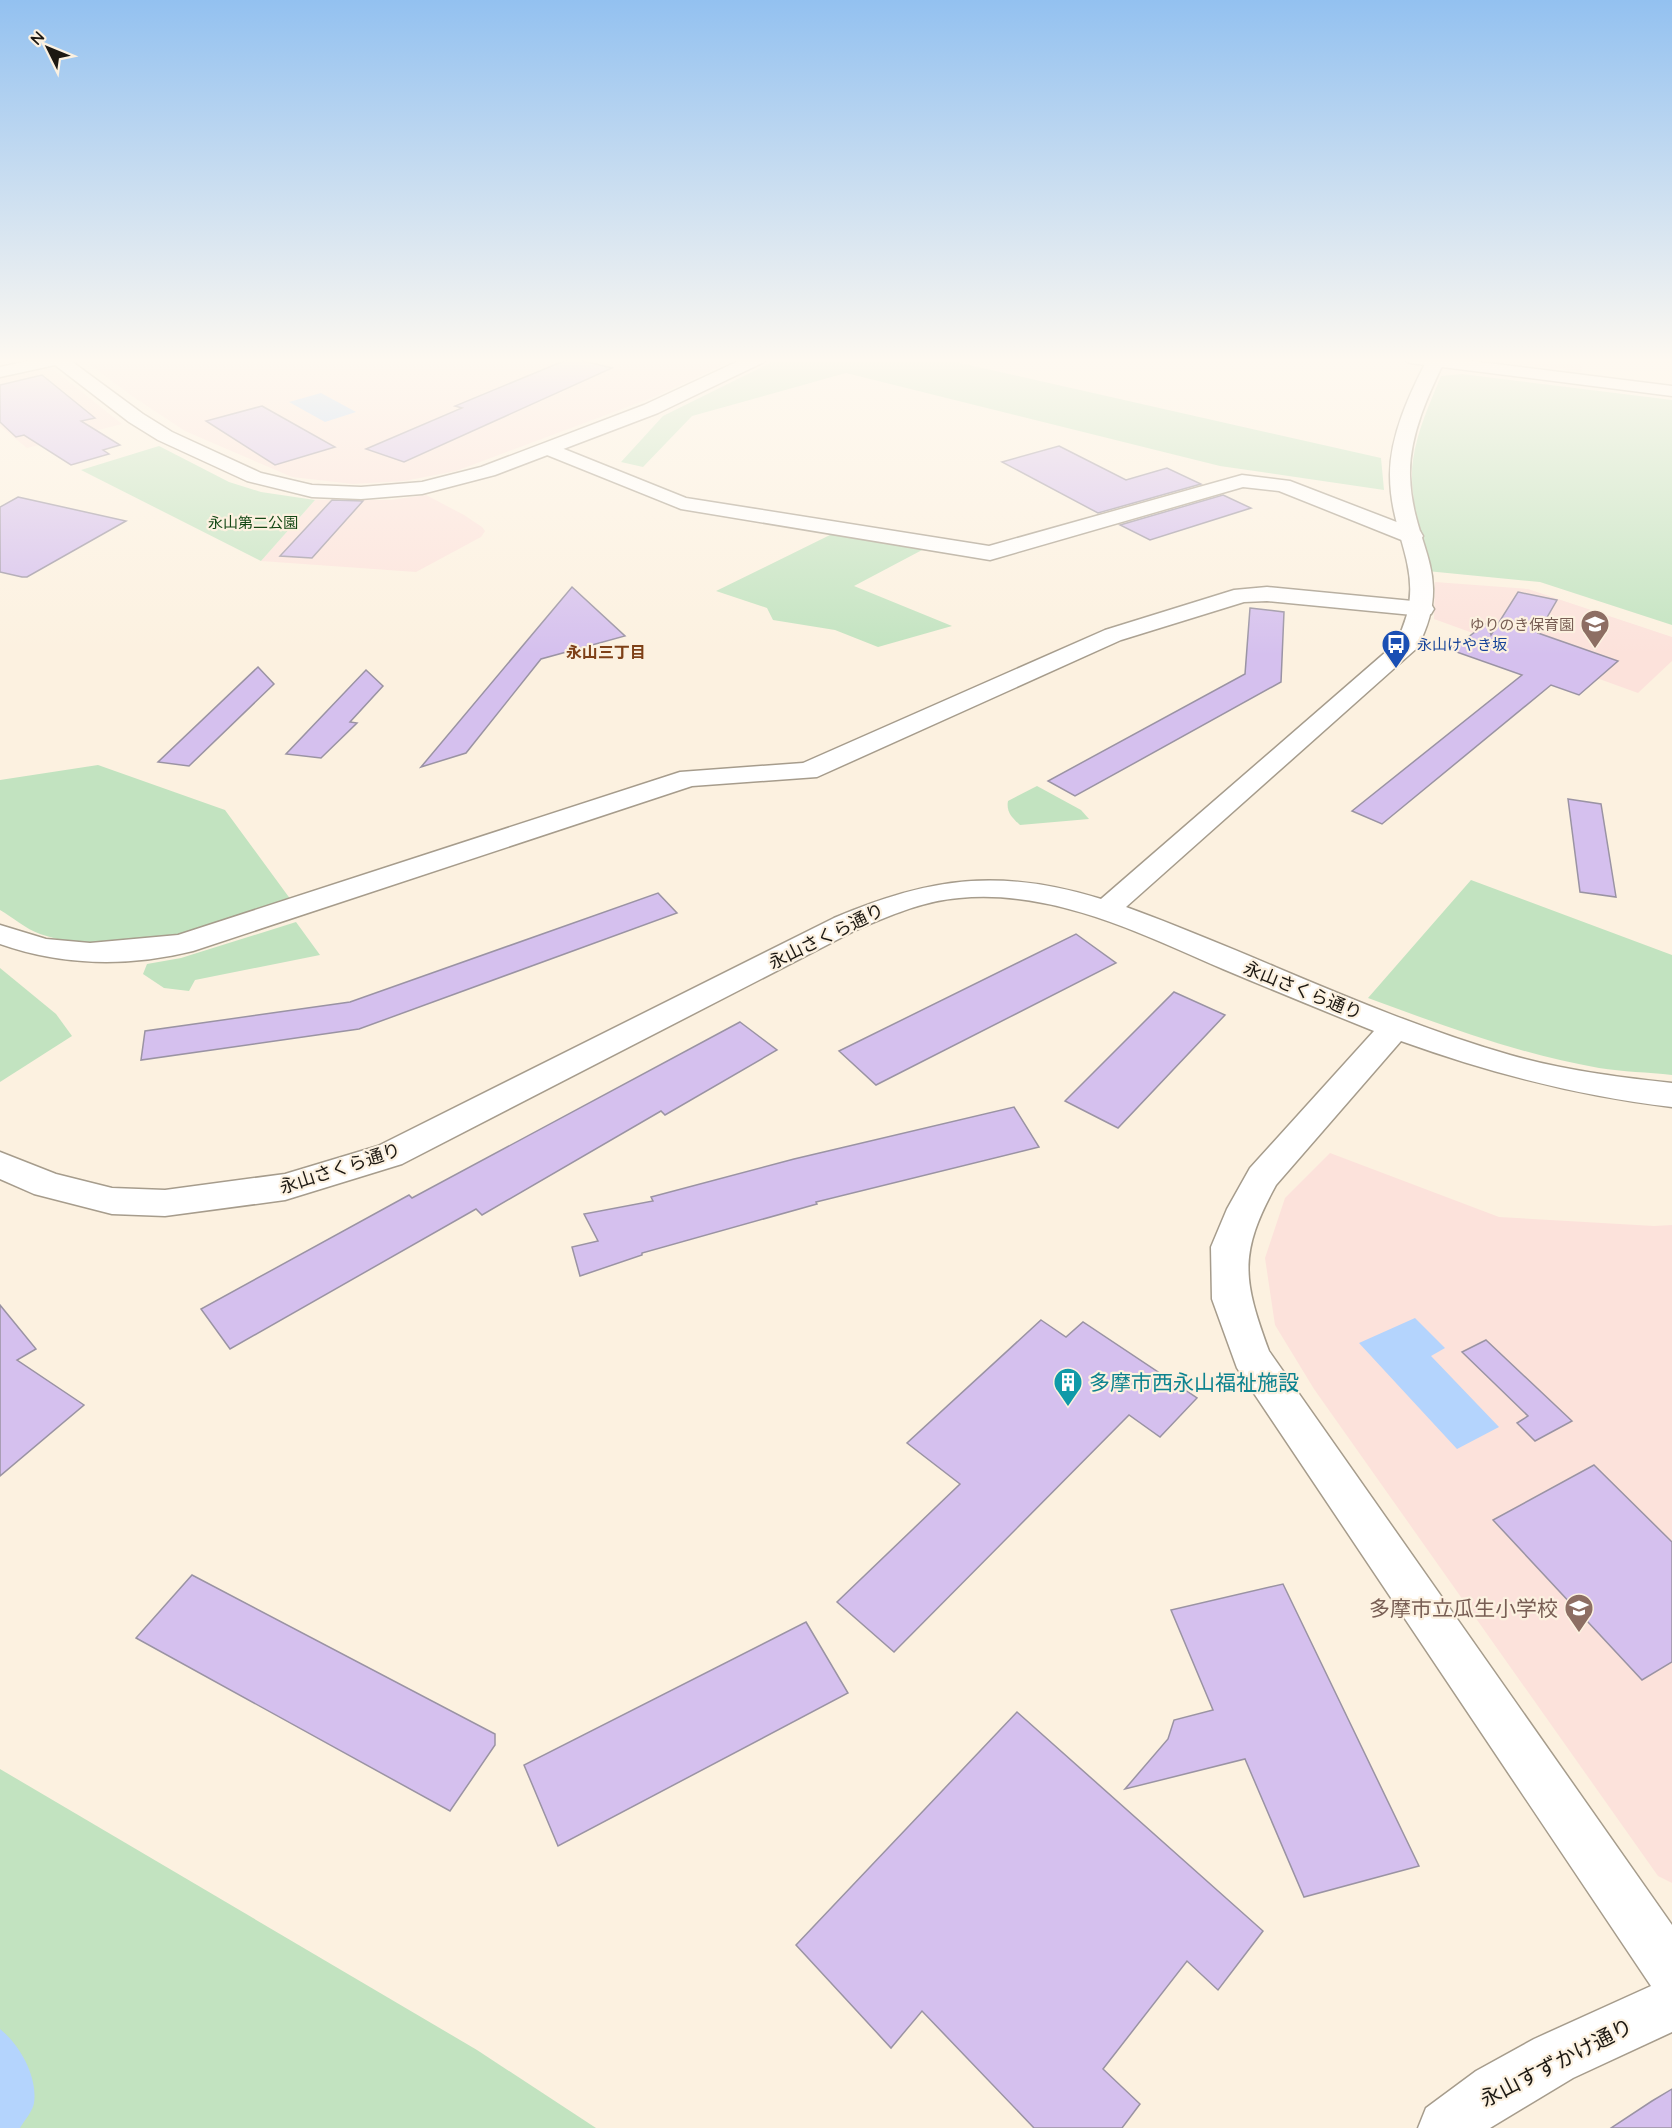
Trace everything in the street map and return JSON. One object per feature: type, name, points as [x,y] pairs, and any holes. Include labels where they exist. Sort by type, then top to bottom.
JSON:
[{"type":"street","points":[[211,457],[254,477],[292,487],[361,493],[422,488],[463,479],[525,457]]},
{"type":"street","points":[[569,457],[681,503],[990,553],[1242,481],[1283,485],[1412,536]]},
{"type":"street","points":[[1107,909],[1404,648],[1416,632],[1424,609],[1419,556],[1401,491],[1402,457]]},
{"type":"street","points":[[0,934],[30,946],[64,953],[102,955],[182,944],[689,778],[808,771],[1113,635],[1242,595],[1267,594],[1424,609]]},
{"type":"street","name":"永山さくら通り","points":[[0,1165],[47,1185],[112,1201],[165,1203],[285,1187],[390,1155],[845,924],[884,907],[945,890],[976,888],[1042,893],[1107,909],[1458,1052],[1534,1074],[1606,1087],[1672,1095]]},
{"type":"street","points":[[1395,1028],[1263,1177],[1245,1209],[1230,1247],[1231,1299],[1251,1357],[1672,1970]]},
{"type":"street","name":"永山すずかけ通り","points":[[1446,2128],[1467,2109],[1568,2051],[1672,2004]]},
{"type":"shaded area","points":[[246,457],[493,457],[456,471],[404,481],[353,484],[292,477]]},
{"type":"shaded area","points":[[426,495],[482,527],[485,531],[481,537],[416,572],[261,561],[315,500],[391,500]]},
{"type":"shaded area","name":"ゆりのき保育園","points":[[1435,582],[1528,589],[1672,637],[1672,661],[1638,693],[1434,619]]},
{"type":"shaded area","name":"多摩市立瓜生小学校","points":[[1330,1153],[1499,1217],[1654,1226],[1672,1225],[1672,1883],[1658,1876],[1314,1389],[1275,1325],[1265,1258],[1285,1198]]},
{"type":"green space","name":"永山第二公園","points":[[122,457],[181,457],[229,482],[261,492],[315,500],[261,561],[81,470]]},
{"type":"green space","points":[[625,457],[652,457],[643,467],[621,462]]},
{"type":"green space","points":[[1185,457],[1378,457],[1381,458],[1384,490],[1220,466]]},
{"type":"green space","points":[[1413,457],[1672,457],[1672,625],[1540,582],[1427,571],[1412,486]]},
{"type":"green space","points":[[832,534],[924,549],[854,586],[952,626],[878,647],[835,630],[773,620],[767,608],[716,591]]},
{"type":"green space","points":[[98,765],[225,810],[291,900],[167,938],[103,945],[72,942],[40,934],[0,910],[0,780]]},
{"type":"green space","points":[[1037,786],[1081,810],[1089,819],[1020,825],[1010,814],[1008,801]]},
{"type":"green space","points":[[1471,880],[1672,955],[1672,1075],[1599,1068],[1540,1055],[1453,1029],[1368,998]]},
{"type":"green space","points":[[296,922],[320,955],[195,980],[189,991],[164,988],[143,974],[147,964],[181,958]]},
{"type":"green space","points":[[0,968],[56,1014],[72,1036],[0,1082]]},
{"type":"green space","points":[[0,1769],[477,2050],[596,2128],[0,2128]]},
{"type":"water","points":[[1415,1318],[1445,1348],[1431,1356],[1499,1427],[1457,1449],[1359,1343]]},
{"type":"water","points":[[0,2029],[21,2053],[33,2083],[35,2093],[33,2106],[20,2128],[0,2128]]},
{"type":"building","points":[[59,457],[98,457],[71,465]]},
{"type":"building","points":[[263,457],[301,457],[275,465]]},
{"type":"building","points":[[390,457],[414,457],[404,462]]},
{"type":"building","points":[[1019,457],[1081,457],[1126,480],[1167,468],[1201,484],[1098,513],[1002,462]]},
{"type":"building","points":[[1223,495],[1251,508],[1150,540],[1120,525]]},
{"type":"building","points":[[18,497],[126,521],[27,577],[22,577],[0,572],[0,507]]},
{"type":"building","points":[[332,500],[363,501],[312,558],[280,556]]},
{"type":"building","points":[[572,587],[625,636],[541,659],[466,753],[421,767]]},
{"type":"building","points":[[1518,592],[1557,600],[1538,633],[1618,661],[1579,695],[1551,685],[1382,824],[1352,811],[1522,675],[1451,650],[1487,623],[1491,635]]},
{"type":"building","points":[[1250,608],[1284,612],[1281,682],[1075,796],[1048,781],[1245,674]]},
{"type":"building","points":[[258,667],[274,684],[189,766],[158,762]]},
{"type":"building","points":[[366,670],[383,686],[350,722],[357,723],[321,758],[286,754]]},
{"type":"building","points":[[1568,799],[1601,804],[1616,897],[1580,892]]},
{"type":"building","points":[[658,893],[677,913],[359,1029],[141,1060],[145,1031],[350,1002]]},
{"type":"building","points":[[1076,934],[1116,963],[876,1085],[839,1051]]},
{"type":"building","points":[[1174,992],[1225,1015],[1118,1128],[1065,1101]]},
{"type":"building","points":[[740,1022],[777,1050],[665,1115],[661,1111],[482,1215],[476,1209],[230,1349],[201,1309],[409,1195],[412,1198]]},
{"type":"building","points":[[1014,1107],[1039,1147],[816,1202],[817,1204],[642,1253],[642,1255],[580,1276],[572,1247],[598,1241],[584,1214],[653,1201],[651,1197],[794,1159]]},
{"type":"building","points":[[0,1305],[36,1349],[17,1360],[84,1405],[0,1476]]},
{"type":"building","points":[[1041,1320],[1066,1337],[1083,1322],[1197,1398],[1160,1437],[1129,1415],[894,1652],[837,1602],[960,1484],[907,1443]]},
{"type":"building","points":[[1486,1340],[1572,1421],[1535,1441],[1517,1423],[1528,1416],[1462,1352]]},
{"type":"building","points":[[1594,1465],[1672,1542],[1672,1662],[1642,1680],[1493,1520]]},
{"type":"building","points":[[192,1575],[495,1734],[495,1745],[450,1811],[136,1638]]},
{"type":"building","points":[[1283,1584],[1419,1866],[1304,1897],[1245,1759],[1125,1789],[1168,1739],[1174,1720],[1213,1710],[1171,1610]]},
{"type":"building","points":[[806,1622],[848,1693],[558,1846],[524,1765]]},
{"type":"building","points":[[1017,1712],[1263,1931],[1218,1990],[1187,1961],[1103,2069],[1140,2104],[1122,2128],[1034,2128],[922,2011],[891,2048],[796,1945]]},
{"type":"building","points":[[1672,2089],[1672,2128],[1611,2128],[1652,2101]]},
{"type":"place","name":"ゆりのき保育園","points":[[1595,650]]},
{"type":"place","name":"永山けやき坂","points":[[1396,670]]},
{"type":"place","name":"多摩市西永山福祉施設","points":[[1068,1408]]},
{"type":"place","name":"多摩市立瓜生小学校","points":[[1579,1634]]},
{"type":"district","name":"永山三丁目","points":[[606,652]]}]
